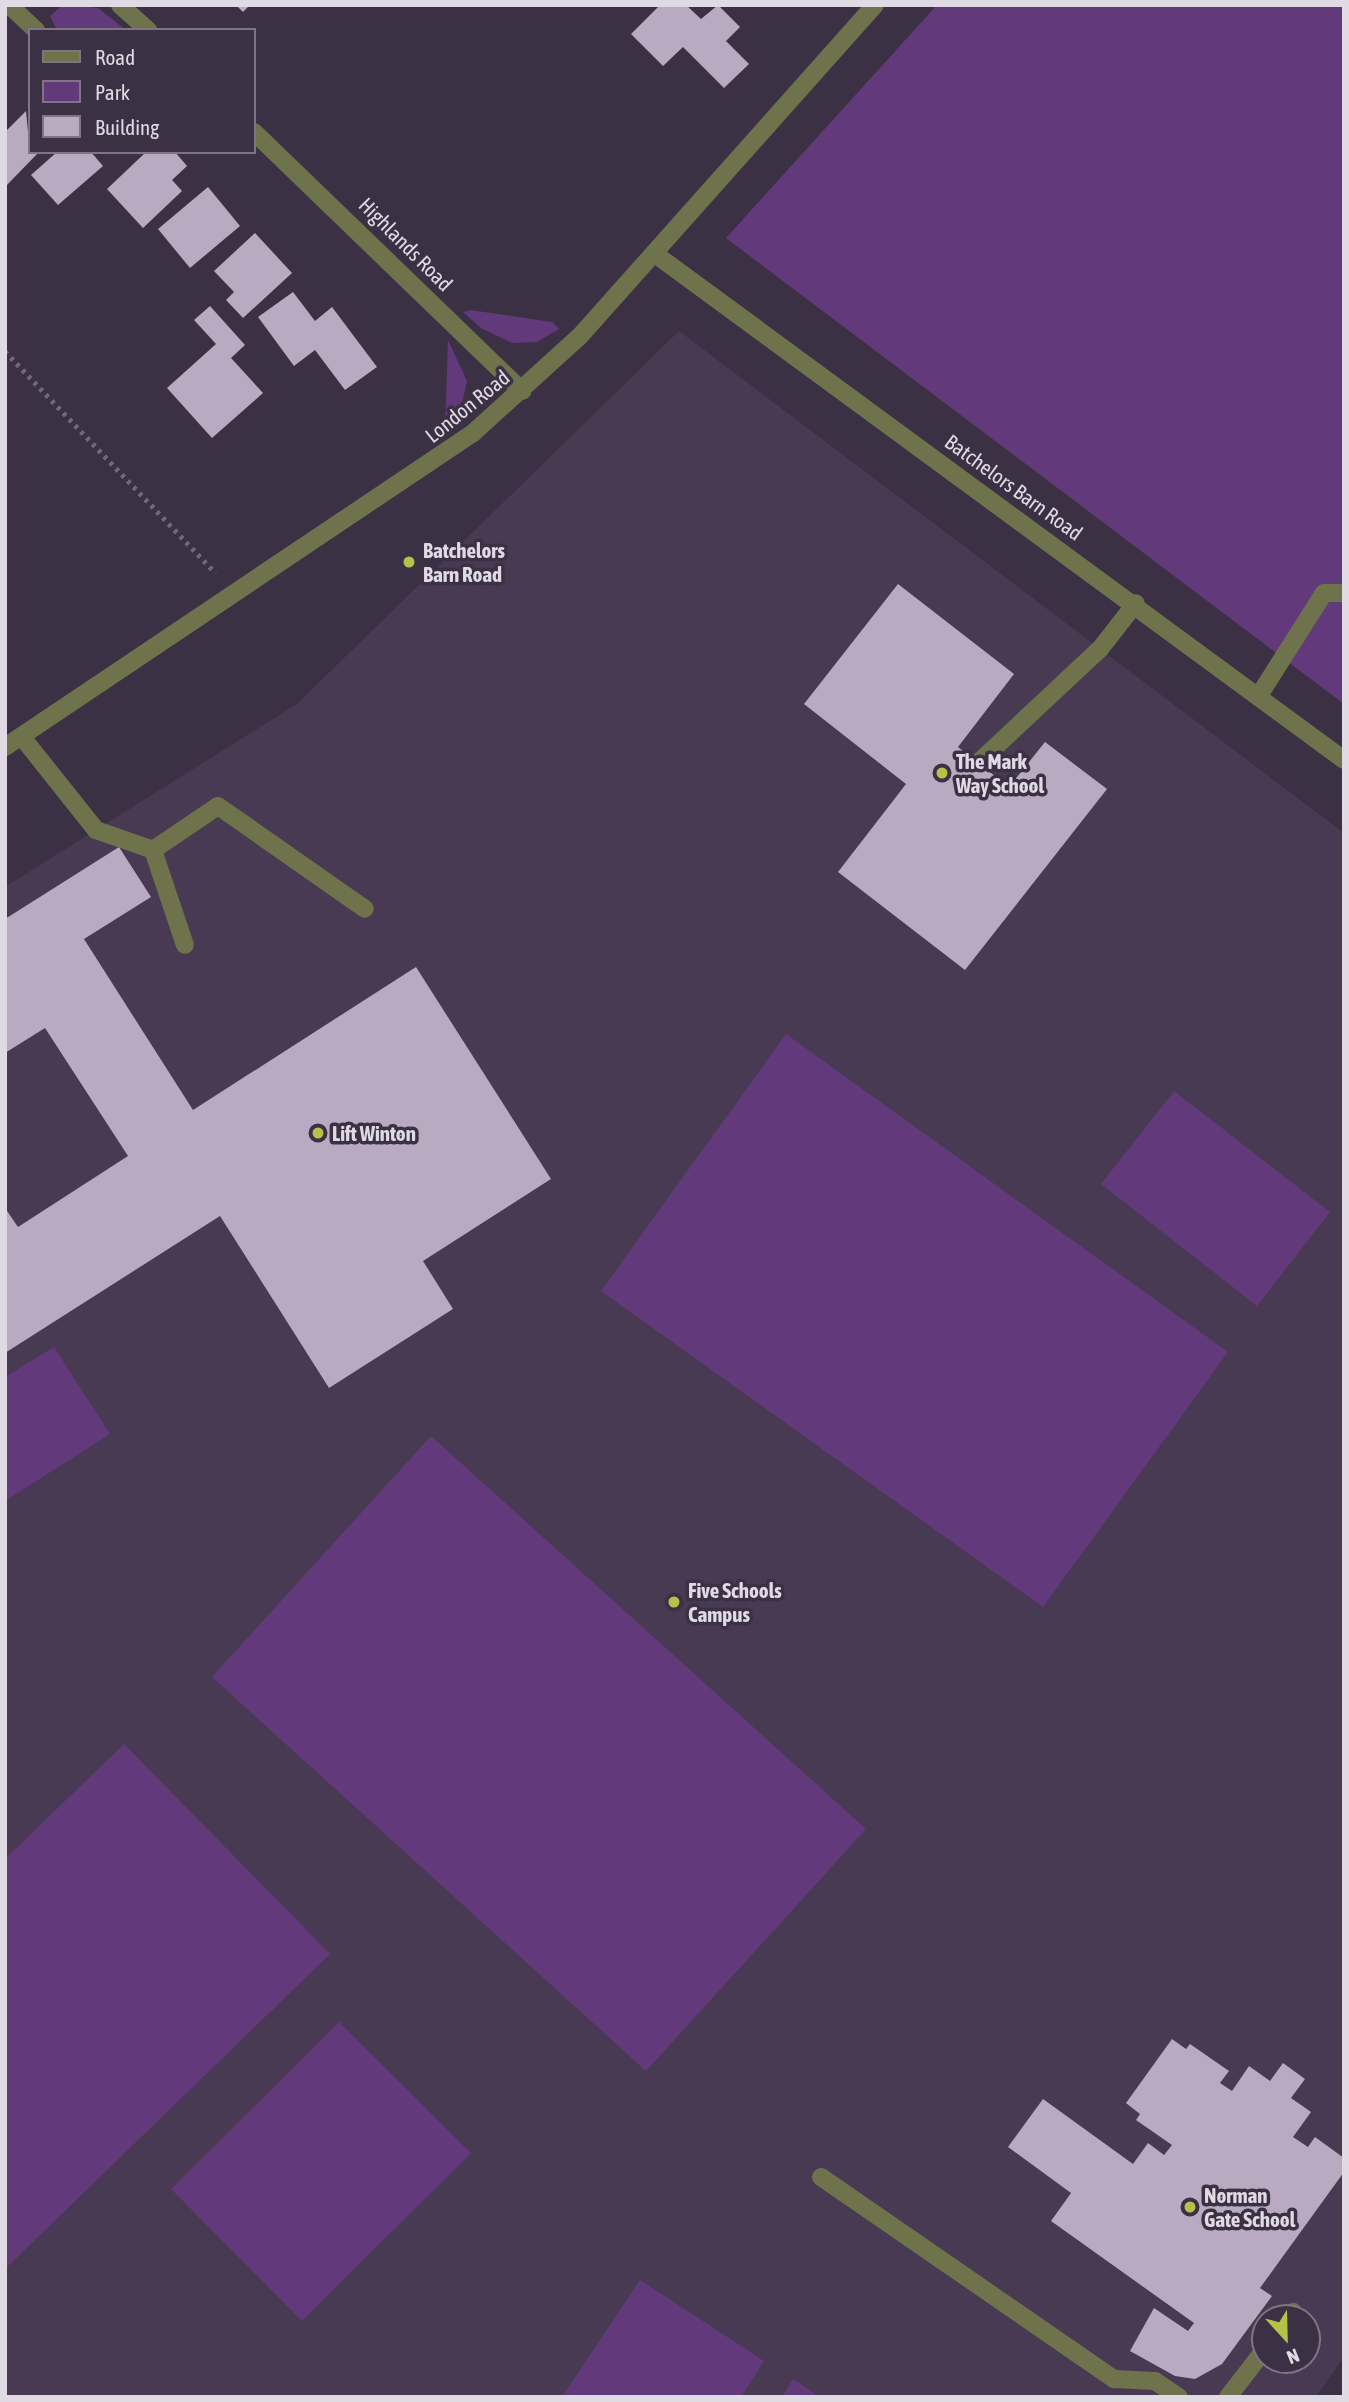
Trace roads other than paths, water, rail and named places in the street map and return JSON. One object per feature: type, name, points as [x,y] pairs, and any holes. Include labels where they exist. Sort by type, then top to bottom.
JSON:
[{"type":"street","points":[[9,5],[34,28]]},
{"type":"street","points":[[120,5],[146,28]]},
{"type":"street","name":"London Road","points":[[5,747],[415,477],[522,391],[655,254],[875,5]]},
{"type":"street","name":"Highlands Road","points":[[256,134],[522,391]]},
{"type":"street","name":"Batchelors Barn Road","points":[[655,254],[1136,603],[1344,760]]},
{"type":"street","points":[[1258,696],[1324,593],[1344,593]]},
{"type":"street","points":[[978,763],[1100,649],[1136,603]]},
{"type":"street","points":[[22,737],[96,830],[153,850]]},
{"type":"street","points":[[153,850],[218,806],[365,909]]},
{"type":"street","points":[[153,850],[185,945]]},
{"type":"street","points":[[821,2178],[1114,2379],[1155,2381],[1179,2397]]},
{"type":"street","points":[[1228,2397],[1251,2367]]},
{"type":"place","name":"Batchelors Barn Road","points":[[409,562]]},
{"type":"place","name":"The Mark Way School","points":[[942,773]]},
{"type":"place","name":"Lift Winton","points":[[318,1133]]},
{"type":"place","name":"Five Schools Campus","points":[[674,1602]]},
{"type":"place","name":"Norman Gate School","points":[[1190,2207]]}]
